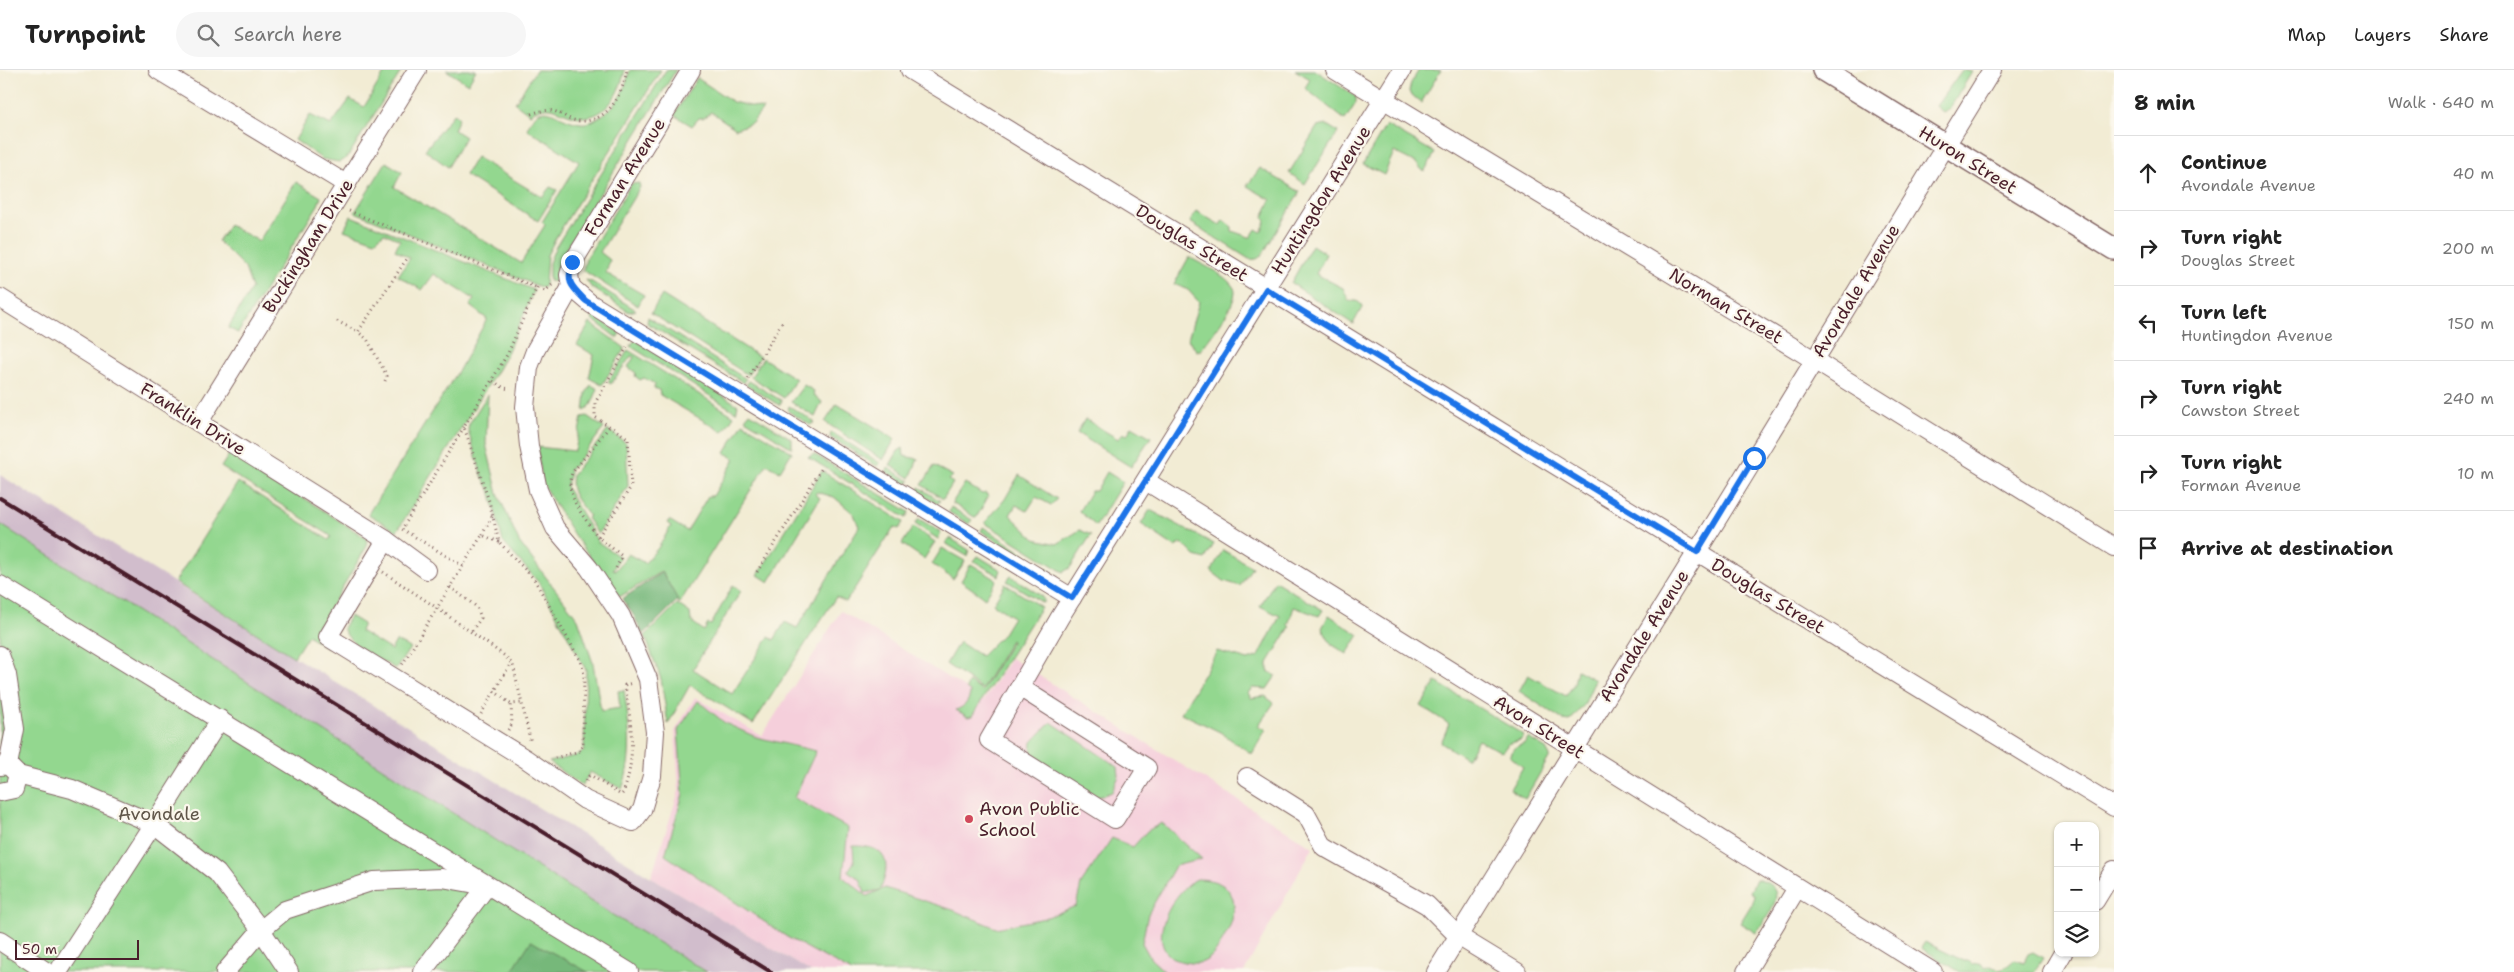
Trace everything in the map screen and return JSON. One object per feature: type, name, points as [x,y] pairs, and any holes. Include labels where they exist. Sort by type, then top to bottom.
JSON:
[{"type":"main road","name":"Huron Street","points":[[1823,70],[2114,249]]},
{"type":"street","points":[[158,70],[346,184]]},
{"type":"street","name":"Buckingham Drive","points":[[199,422],[417,70]]},
{"type":"street","name":"Forman Avenue","points":[[571,287],[568,275],[572,262],[691,70]]},
{"type":"street","name":"Douglas Street","points":[[910,70],[2114,807]]},
{"type":"street","name":"Norman Street","points":[[1335,70],[1814,360],[2114,547]]},
{"type":"street","name":"Huntingdon Avenue","points":[[1021,688],[1147,768],[1115,819],[989,740],[1072,598],[1402,70]]},
{"type":"street","name":"Avondale Avenue","points":[[1436,972],[1697,552],[1992,70]]},
{"type":"street","points":[[386,540],[328,636],[526,758],[585,800],[633,822],[642,810],[652,776],[655,732],[648,679],[621,616],[589,568],[555,528],[538,490],[529,446],[525,407],[529,367],[535,351],[571,287],[591,304],[1072,598]]},
{"type":"street","name":"Franklin Drive","points":[[0,298],[386,540],[427,570]]},
{"type":"street","name":"Avon Street","points":[[1146,481],[1933,972]]},
{"type":"street","points":[[0,585],[629,972]]},
{"type":"street","points":[[0,655],[7,674],[16,729],[9,769],[14,789],[0,792]]},
{"type":"street","points":[[58,972],[220,719]]},
{"type":"street","points":[[9,769],[72,789],[154,824],[217,873],[261,930],[289,972]]},
{"type":"street","points":[[1246,777],[1306,814],[1324,847],[1427,905],[1458,936],[1517,972]]},
{"type":"street","points":[[2099,894],[2114,870]]},
{"type":"street","points":[[225,972],[261,930],[285,910],[374,881],[442,878],[487,886]]},
{"type":"street","points":[[422,972],[487,886]]},
{"type":"street","points":[[1746,972],[1797,888]]},
{"type":"street","points":[[1,940],[47,972]]},
{"type":"street","points":[[2052,972],[2061,957]]},
{"type":"path","points":[[531,114],[544,110],[556,110],[572,119],[583,121],[601,114],[614,106],[624,84],[627,70]]},
{"type":"path","points":[[335,203],[352,213],[545,291],[559,282],[571,287]]},
{"type":"path","points":[[358,332],[408,257]]},
{"type":"path","points":[[463,566],[402,529],[493,381],[508,353],[537,287]]},
{"type":"path","points":[[748,379],[784,319]]},
{"type":"path","points":[[337,321],[367,339],[387,376],[385,381]]},
{"type":"path","points":[[598,537],[631,487],[628,438],[595,417],[595,402],[627,347]]},
{"type":"path","points":[[493,381],[504,388],[516,389]]},
{"type":"path","points":[[464,427],[493,515],[499,542]]},
{"type":"path","points":[[608,427],[572,473],[569,480],[572,495],[598,537],[622,556],[616,568]]},
{"type":"path","points":[[756,572],[822,468]]},
{"type":"path","points":[[399,669],[493,515]]},
{"type":"path","points":[[482,535],[499,542],[534,579],[581,662],[584,674],[583,744],[580,751],[574,754],[550,759]]},
{"type":"path","points":[[376,568],[437,608],[505,656],[512,663],[532,745],[530,750]]},
{"type":"path","points":[[450,587],[477,606],[481,618],[471,632]]},
{"type":"path","points":[[478,718],[512,663]]},
{"type":"path","points":[[585,783],[589,776],[592,776],[621,795],[623,793],[629,777],[631,757],[631,720],[625,685],[638,682],[637,677]]},
{"type":"path","points":[[494,691],[512,704],[522,703]]},
{"type":"path","points":[[505,735],[512,724],[512,704]]},
{"type":"shaded area","points":[[0,475],[651,877],[811,972],[707,972],[606,911],[0,524]]},
{"type":"shaded area","name":"Avon Public School","points":[[841,611],[984,700],[1011,658],[1313,847],[1244,972],[811,972],[651,877],[679,791],[675,731],[695,697],[762,736]]},
{"type":"green space","points":[[386,70],[402,70],[347,158],[339,162],[322,159],[295,140],[310,115],[331,125],[350,99],[364,107]]},
{"type":"green space","points":[[446,70],[476,70],[468,84]]},
{"type":"green space","points":[[536,70],[625,70],[620,86],[611,102],[599,113],[581,117],[551,108],[538,110],[530,114],[515,103]]},
{"type":"green space","points":[[630,70],[661,70],[558,234],[547,255],[545,285],[543,288],[355,212],[386,162],[402,172],[394,187],[521,263],[545,225],[542,222],[579,162],[527,129],[538,113],[544,111],[572,121],[588,123],[593,121],[606,113],[616,103],[623,91]]},
{"type":"green space","points":[[666,70],[676,70],[560,259],[561,279],[558,282],[549,281],[549,263],[555,248]]},
{"type":"green space","points":[[1295,70],[1315,70],[1356,97],[1356,103],[1345,120],[1305,88],[1310,79]]},
{"type":"green space","points":[[1419,70],[1441,70],[1421,103],[1409,92],[1411,83]]},
{"type":"green space","points":[[1962,70],[1972,72],[1950,108],[1943,112],[1936,106]]},
{"type":"green space","points":[[697,78],[733,102],[763,109],[752,123],[736,129],[711,112],[703,118],[699,118],[692,126],[674,115]]},
{"type":"green space","points":[[454,113],[459,118],[454,130],[465,137],[448,167],[425,150]]},
{"type":"green space","points":[[1327,125],[1338,132],[1305,184],[1289,173],[1317,127]]},
{"type":"green space","points":[[1386,125],[1435,153],[1424,172],[1416,163],[1394,152],[1384,175],[1363,164]]},
{"type":"green space","points":[[476,157],[542,197],[550,187],[557,190],[538,221],[465,175]]},
{"type":"green space","points":[[1260,168],[1300,192],[1262,254],[1258,258],[1249,259],[1190,222],[1196,211],[1220,225],[1223,220],[1232,227],[1232,231],[1249,237],[1251,237],[1256,229],[1261,232],[1266,221],[1263,217],[1271,200],[1247,186]]},
{"type":"green space","points":[[296,182],[321,197],[318,205],[238,333],[228,328],[252,288],[245,268],[218,241],[229,225],[259,241]]},
{"type":"green space","points":[[639,183],[640,187],[600,252],[610,260],[606,273],[644,295],[638,306],[583,270],[586,259],[631,184]]},
{"type":"green space","points":[[351,216],[534,290],[508,351],[497,371],[397,531],[368,514],[459,370],[487,319],[470,306],[474,299],[434,274],[422,290],[398,276],[410,258],[395,250],[400,240],[384,233],[375,241],[344,230]]},
{"type":"green space","points":[[1312,245],[1326,254],[1316,274],[1343,288],[1349,301],[1357,301],[1363,306],[1353,324],[1291,283]]},
{"type":"green space","points":[[1189,257],[1225,278],[1234,288],[1235,294],[1223,320],[1200,351],[1197,351],[1188,339],[1199,302],[1188,290],[1174,284]]},
{"type":"green space","points":[[586,280],[636,310],[629,312],[591,287]]},
{"type":"green space","points":[[662,295],[760,357],[748,375],[651,313]]},
{"type":"green space","points":[[594,315],[620,333],[617,338],[592,319]]},
{"type":"green space","points":[[648,317],[746,379],[744,383],[647,323]]},
{"type":"green space","points":[[590,323],[625,348],[602,385],[589,378],[594,355],[577,345]]},
{"type":"green space","points":[[635,340],[738,405],[736,412],[630,346]]},
{"type":"green space","points":[[628,350],[734,416],[723,432],[660,395],[659,390],[654,388],[655,384],[644,378],[640,380],[635,376],[636,373],[628,367],[634,357],[631,356],[611,384],[608,382]]},
{"type":"green space","points":[[763,358],[796,379],[784,398],[751,377]]},
{"type":"green space","points":[[749,381],[782,401],[779,405],[746,385]]},
{"type":"green space","points":[[591,385],[598,389],[591,405],[584,411],[586,393]]},
{"type":"green space","points":[[804,385],[814,391],[813,394],[822,402],[815,417],[791,402]]},
{"type":"green space","points":[[488,394],[486,444],[498,494],[519,542],[578,619],[593,663],[601,711],[620,708],[618,691],[624,690],[629,727],[629,752],[626,777],[622,789],[590,772],[583,784],[580,785],[549,762],[579,755],[584,751],[586,670],[539,583],[503,542],[490,490],[483,479],[468,430],[469,424]]},
{"type":"green space","points":[[837,404],[895,439],[883,460],[825,422]]},
{"type":"green space","points":[[789,406],[815,422],[810,425],[788,411]]},
{"type":"green space","points":[[750,413],[792,439],[792,448],[745,419]]},
{"type":"green space","points":[[587,416],[604,428],[575,465],[569,469],[566,487],[598,542],[620,557],[613,569],[616,570],[628,554],[645,563],[658,548],[671,526],[667,523],[669,520],[687,531],[708,496],[713,496],[734,461],[734,458],[725,453],[743,423],[792,452],[780,471],[767,464],[679,604],[662,571],[621,596],[618,595],[574,535],[543,485],[537,447],[575,451],[582,417]]},
{"type":"green space","points":[[1085,419],[1118,439],[1123,433],[1127,435],[1132,426],[1151,437],[1131,467],[1077,433]]},
{"type":"green space","points":[[608,430],[626,443],[628,486],[598,534],[587,518],[589,516],[573,493],[571,482],[572,475]]},
{"type":"green space","points":[[831,432],[880,463],[877,466],[830,437]]},
{"type":"green space","points":[[903,448],[904,456],[918,459],[910,478],[890,465],[898,451]]},
{"type":"green space","points":[[230,453],[254,466],[366,538],[367,546],[323,620],[324,638],[328,649],[308,635],[294,657],[175,582],[238,482],[329,540],[331,536],[221,467]]},
{"type":"green space","points":[[814,454],[909,512],[906,518],[808,457]]},
{"type":"green space","points":[[934,466],[953,476],[949,480],[953,483],[943,499],[922,485]]},
{"type":"green space","points":[[888,468],[910,481],[907,485],[886,472]]},
{"type":"green space","points":[[822,471],[903,522],[899,529],[894,527],[846,602],[836,597],[753,724],[690,685],[668,724],[661,679],[645,636],[677,604],[690,613],[691,621],[704,631],[708,624],[711,625],[733,585],[741,591],[693,669],[732,694],[769,637],[774,640],[785,622],[797,628],[859,527],[854,514],[834,497],[817,492],[815,494],[820,498],[769,582],[758,575]]},
{"type":"green space","points":[[1107,472],[1123,482],[1096,526],[1079,511],[1091,491],[1096,491]]},
{"type":"green space","points":[[1019,475],[1057,499],[1051,505],[1036,497],[1027,511],[1016,505],[1010,515],[1035,539],[1057,544],[1080,530],[1091,535],[1070,568],[1063,572],[985,523],[1005,499]]},
{"type":"green space","points":[[965,483],[982,494],[986,493],[988,497],[976,518],[952,503]]},
{"type":"green space","points":[[919,487],[940,501],[937,504],[917,492]]},
{"type":"green space","points":[[951,507],[972,520],[969,524],[949,512]]},
{"type":"green space","points":[[1150,510],[1214,544],[1205,559],[1195,556],[1182,543],[1175,547],[1141,524]]},
{"type":"green space","points":[[919,519],[941,532],[938,539],[915,524]]},
{"type":"green space","name":"Avondale","points":[[0,524],[606,911],[707,972],[0,972]]},
{"type":"green space","points":[[913,527],[935,542],[924,559],[902,544]]},
{"type":"green space","points":[[983,527],[1058,576],[1045,571],[981,531]]},
{"type":"green space","points":[[950,538],[969,550],[967,556],[945,543]]},
{"type":"green space","points":[[942,548],[965,561],[953,579],[932,564]]},
{"type":"green space","points":[[1223,550],[1252,567],[1240,586],[1224,581],[1211,571]]},
{"type":"green space","points":[[978,556],[1001,570],[999,576],[974,561]]},
{"type":"green space","points":[[971,564],[997,580],[985,598],[961,581]]},
{"type":"green space","points":[[662,572],[678,600],[643,635],[634,616],[622,599]]},
{"type":"green space","points":[[1011,576],[1040,595],[1044,600],[1043,603],[1007,581]]},
{"type":"green space","points":[[1275,581],[1323,610],[1319,616],[1294,607],[1288,625],[1290,627],[1268,663],[1268,671],[1276,676],[1267,689],[1252,688],[1248,693],[1251,698],[1265,696],[1274,703],[1258,726],[1266,729],[1252,754],[1220,732],[1181,713],[1217,651],[1248,660],[1259,656],[1280,616],[1260,606]]},
{"type":"green space","points":[[1005,584],[1041,607],[972,716],[968,717],[956,710],[968,701],[970,692],[966,689],[969,682],[982,691],[1012,641],[982,689],[946,664],[959,642],[981,656],[1002,635],[1013,617],[993,604]]},
{"type":"green space","points":[[1329,615],[1359,635],[1347,654],[1331,644],[1322,628]]},
{"type":"green space","points":[[350,616],[363,624],[360,631],[391,650],[396,641],[410,648],[396,669],[366,652],[352,641],[343,628]]},
{"type":"green space","points":[[1577,670],[1595,680],[1584,705],[1570,721],[1563,720],[1519,691],[1528,675],[1566,696],[1574,684]]},
{"type":"green space","points":[[1436,682],[1524,735],[1521,740],[1508,744],[1502,752],[1478,740],[1467,759],[1441,743],[1449,724],[1421,706]]},
{"type":"green space","points":[[698,701],[725,723],[756,737],[816,751],[794,798],[848,828],[843,877],[867,896],[885,888],[953,910],[996,928],[1045,918],[1076,906],[1081,884],[1112,838],[1133,847],[1147,831],[1162,823],[1202,859],[1175,866],[1148,914],[1142,943],[1151,959],[1165,972],[852,972],[787,937],[665,855],[683,794],[678,730]]},
{"type":"green space","points":[[1051,722],[1118,767],[1119,776],[1112,792],[1098,797],[1035,758],[1031,753],[1032,742]]},
{"type":"green space","points":[[1528,738],[1546,749],[1550,756],[1525,799],[1510,789],[1523,767],[1510,757],[1514,748],[1525,743]]},
{"type":"green space","points":[[853,846],[873,848],[883,857],[886,863],[886,871],[880,890],[865,893],[860,879],[848,871],[854,862]]},
{"type":"green space","points":[[1197,879],[1210,880],[1220,884],[1232,896],[1234,905],[1230,925],[1216,951],[1203,962],[1194,963],[1184,962],[1171,956],[1163,947],[1161,935],[1170,908],[1187,886]]},
{"type":"green space","points":[[1756,879],[1767,883],[1773,888],[1776,895],[1775,902],[1756,933],[1740,923],[1753,902],[1754,894],[1750,892]]},
{"type":"green space","points":[[531,941],[588,972],[511,972]]},
{"type":"green space","points":[[1925,942],[1964,961],[1970,961],[1971,964],[1980,963],[1986,968],[1991,966],[2001,968],[2010,964],[2015,959],[2024,962],[2028,954],[2033,952],[2043,958],[2034,972],[1960,972],[1921,948]]},
{"type":"railway","points":[[0,498],[771,972]]},
{"type":"place","name":"Avon Public School","points":[[969,819]]},
{"type":"route","points":[[572,262],[568,275],[571,287],[586,301],[1072,598],[1266,289],[1697,552],[1754,458]]}]
